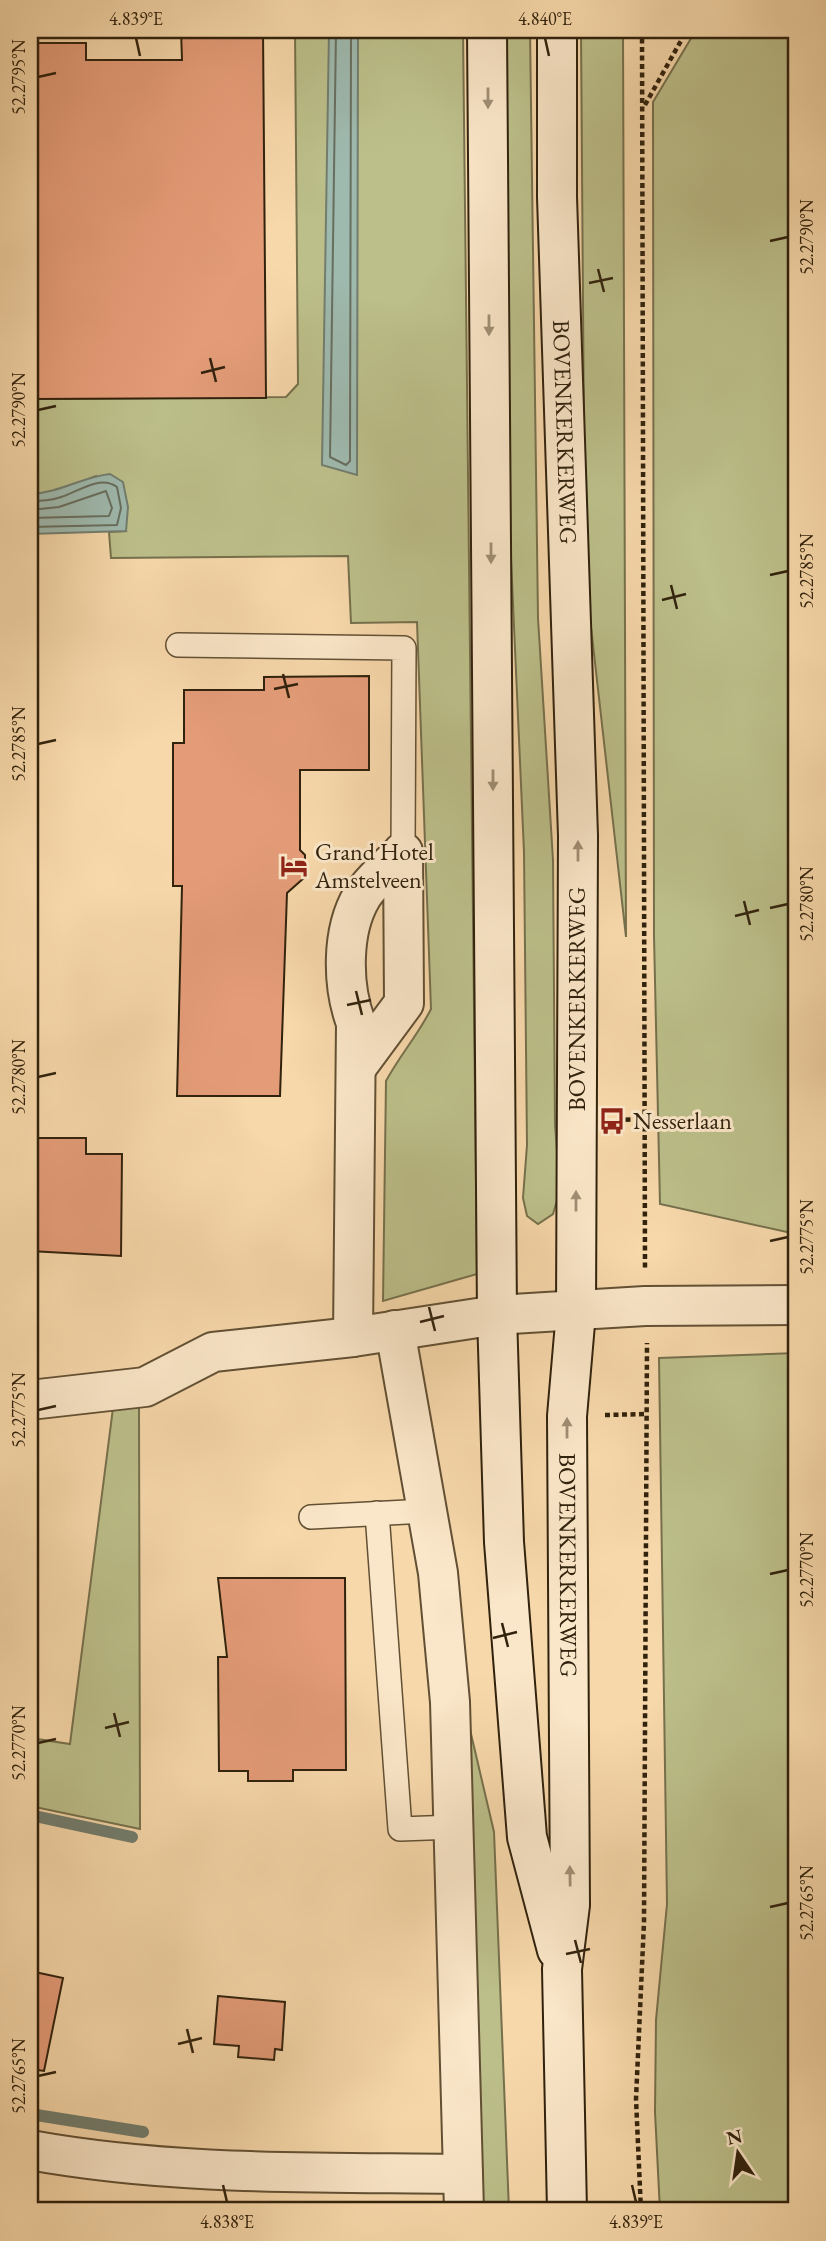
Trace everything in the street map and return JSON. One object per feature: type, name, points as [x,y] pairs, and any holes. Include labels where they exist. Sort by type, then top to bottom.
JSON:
[{"type":"main road","name":"BOVENKERKERWEG","points":[[487,30],[497,1315],[504,1542],[527,1837],[562,1969]]},
{"type":"main road","name":"BOVENKERKERWEG","points":[[557,30],[558,211],[578,836],[576,1312],[567,1416],[570,1905],[562,1969],[567,2211]]},
{"type":"main road","points":[[356,1068],[404,1003],[403,852]]},
{"type":"main road","points":[[353,1337],[356,1023],[348,1001],[348,931],[362,895],[403,852]]},
{"type":"main road","points":[[30,1400],[145,1387],[213,1352],[353,1337],[497,1315],[576,1312],[646,1322],[796,1305]]},
{"type":"main road","points":[[395,1329],[438,1573],[449,1689],[464,2211]]},
{"type":"main road","points":[[30,2150],[96,2162],[219,2171],[463,2174]]},
{"type":"lane","points":[[178,645],[404,648],[403,852]]},
{"type":"lane","points":[[311,1517],[426,1511]]},
{"type":"lane","points":[[377,1513],[400,1829],[454,1827]]},
{"type":"path","points":[[641,2211],[636,2099],[644,1922],[646,1322],[641,491],[644,106],[642,30]]},
{"type":"path","points":[[644,106],[687,30]]},
{"type":"path","points":[[612,1121],[643,1119]]},
{"type":"green space","points":[[295,30],[463,30],[477,1274],[383,1301],[386,1081],[431,1009],[417,622],[351,623],[348,556],[111,558],[109,532],[126,531],[96,476],[56,492],[30,494],[30,399],[286,397],[298,384]]},
{"type":"green space","points":[[504,30],[530,30],[538,618],[553,860],[555,1125],[560,1190],[553,1214],[538,1224],[527,1216],[523,1198],[527,1145],[524,852],[508,491]]},
{"type":"green space","points":[[581,30],[623,30],[626,937],[585,574]]},
{"type":"green space","points":[[696,30],[796,30],[796,1234],[660,1204],[654,936],[653,102]]},
{"type":"green space","points":[[796,1353],[796,2211],[660,2211],[655,2112],[656,2020],[667,1904],[659,1358]]},
{"type":"green space","points":[[139,1407],[140,1829],[30,1806],[30,1738],[70,1744],[113,1408]]},
{"type":"green space","points":[[468,1721],[494,1832],[509,2211],[482,2211]]},
{"type":"water","points":[[329,30],[358,30],[357,475],[322,465]]},
{"type":"water","points":[[110,474],[123,482],[128,507],[126,531],[30,534],[30,494],[51,491]]},
{"type":"building","points":[[181,30],[263,30],[266,398],[30,399],[30,43],[86,43],[86,60],[182,60]]},
{"type":"building","points":[[369,676],[369,770],[300,770],[300,850],[305,855],[305,877],[287,893],[280,1096],[177,1096],[182,886],[173,886],[173,743],[184,743],[184,690],[264,690],[264,677]]},
{"type":"building","points":[[30,1138],[86,1138],[86,1154],[122,1154],[121,1256],[30,1251]]},
{"type":"building","points":[[218,1578],[345,1578],[346,1770],[293,1770],[293,1781],[248,1781],[248,1771],[219,1771],[218,1657],[227,1657]]},
{"type":"building","points":[[30,1971],[63,1978],[44,2071],[30,2069]]},
{"type":"building","points":[[218,1996],[285,2002],[282,2050],[275,2049],[274,2060],[238,2057],[239,2046],[214,2044]]},
{"type":"waterway","points":[[30,1815],[132,1837]]},
{"type":"waterway","points":[[30,2114],[143,2132]]},
{"type":"place","name":"Grand Hotel Amstelveen","points":[[294,866]]},
{"type":"place","name":"Nesserlaan","points":[[612,1121]]}]
